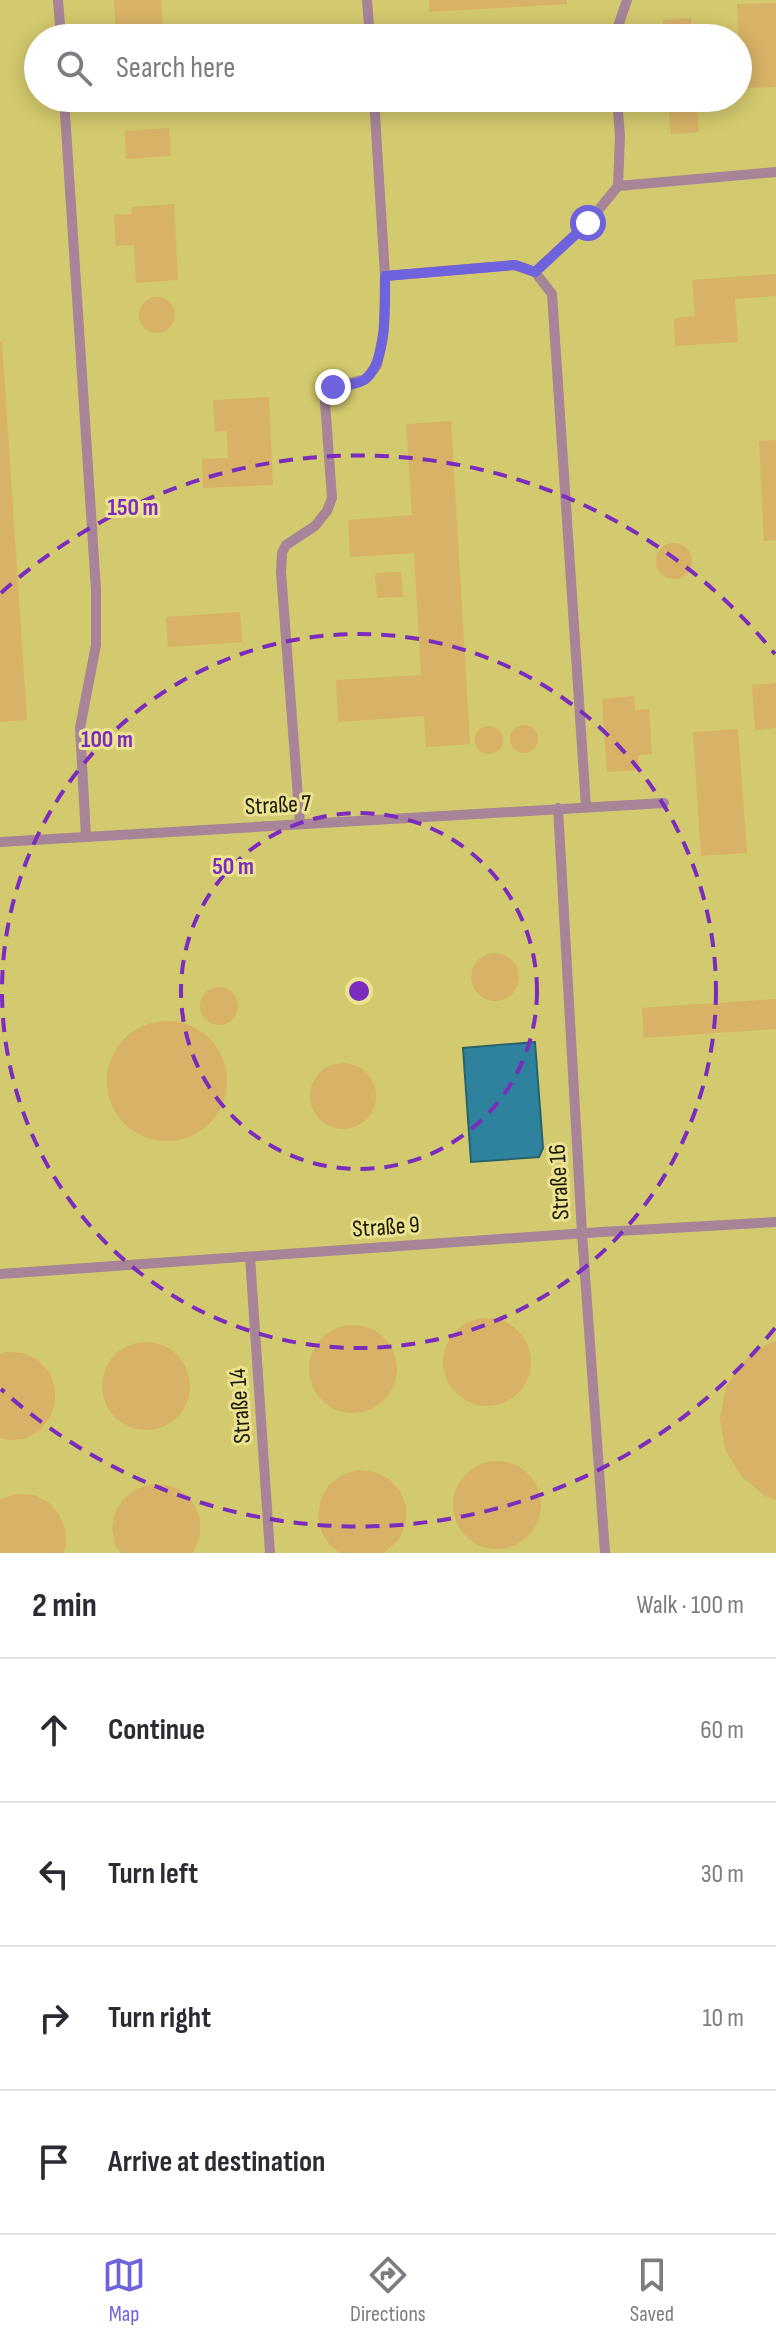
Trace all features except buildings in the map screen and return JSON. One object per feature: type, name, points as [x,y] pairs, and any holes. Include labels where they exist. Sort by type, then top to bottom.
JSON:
[{"type":"lane","points":[[58,0],[60,24]]},
{"type":"lane","points":[[367,0],[369,24]]},
{"type":"lane","points":[[619,24],[627,0]]},
{"type":"lane","points":[[65,112],[96,590],[96,645],[80,728],[86,837]]},
{"type":"lane","points":[[300,824],[282,553],[286,545],[315,526],[327,511],[332,498],[325,402],[327,392],[333,387],[366,379],[377,365],[384,330],[385,276],[375,112]]},
{"type":"lane","points":[[535,272],[588,223],[618,186],[618,112]]},
{"type":"lane","points":[[618,186],[776,172]]},
{"type":"lane","points":[[385,276],[515,265],[535,272],[552,294],[586,807]]},
{"type":"lane","name":"Straße 7","points":[[0,842],[664,803]]},
{"type":"lane","name":"Straße 16","points":[[558,808],[582,1233],[605,1553]]},
{"type":"lane","name":"Straße 9","points":[[1,1274],[776,1222]]},
{"type":"lane","name":"Straße 14","points":[[250,1257],[270,1553]]},
{"type":"shaded area","points":[[0,0],[776,0],[776,1553],[0,1553]]},
{"type":"water","points":[[535,1042],[543,1148],[539,1157],[471,1162],[463,1048]]},
{"type":"route","points":[[333,387],[366,379],[377,365],[384,330],[385,276],[515,265],[535,272],[588,223]]}]
